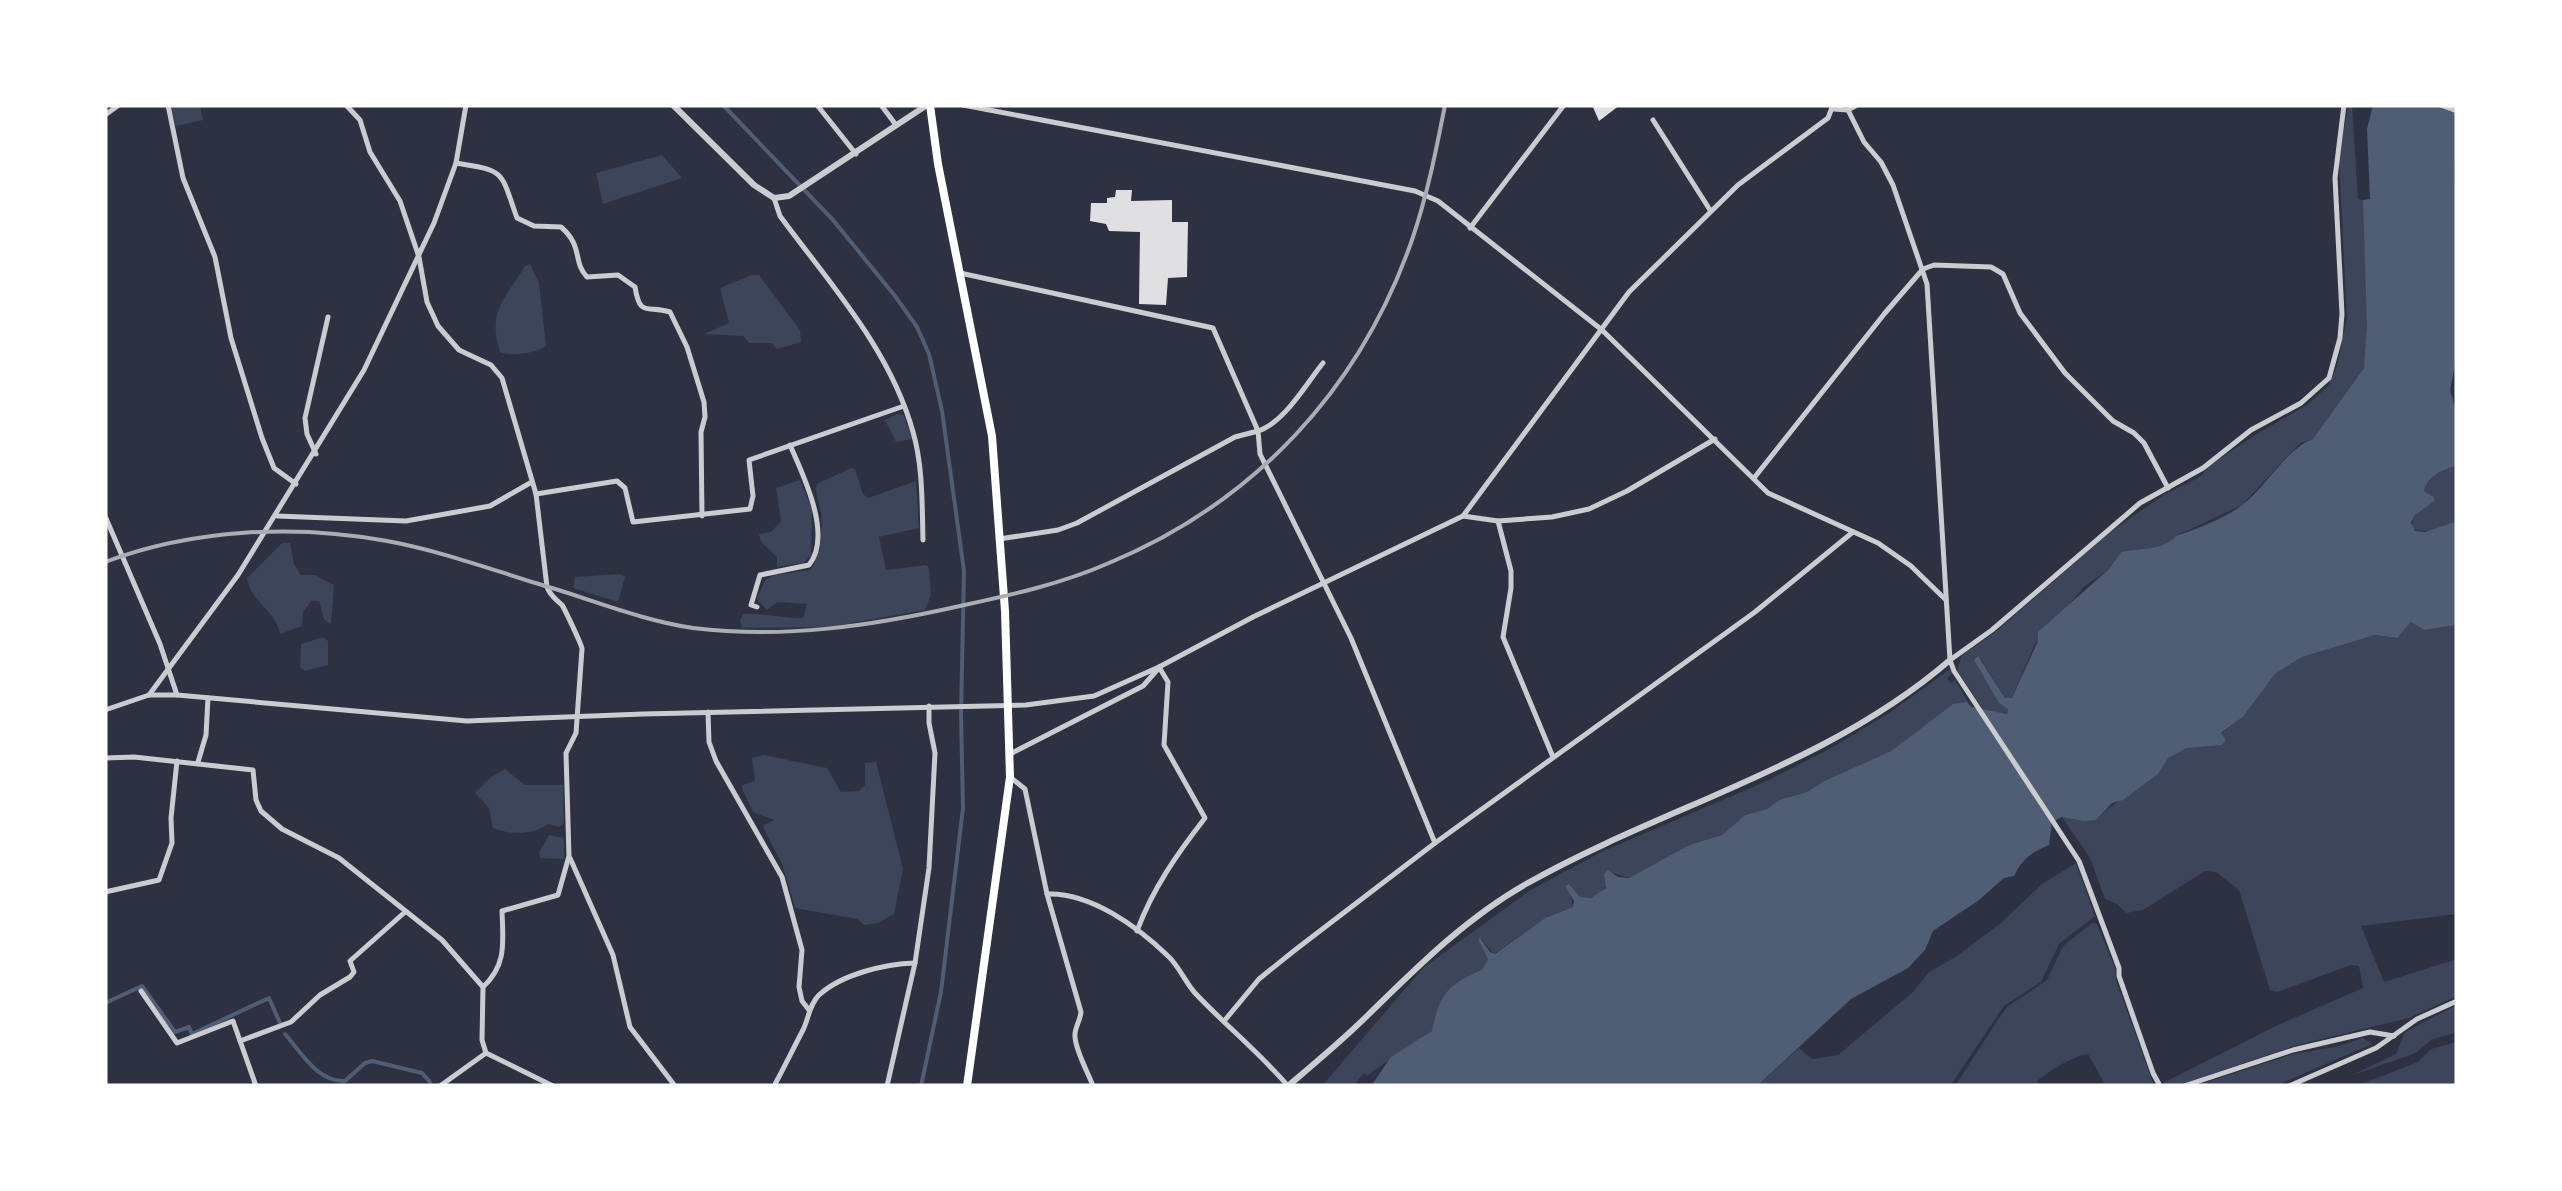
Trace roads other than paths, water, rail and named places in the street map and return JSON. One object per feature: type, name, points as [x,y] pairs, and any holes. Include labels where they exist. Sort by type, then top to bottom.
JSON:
[{"type":"main road","points":[[929,105],[992,436],[1010,754],[1010,778],[967,1086]]},
{"type":"street","points":[[105,115],[119,105]]},
{"type":"street","points":[[168,105],[183,178],[211,245],[230,338],[262,438],[274,468],[296,485]]},
{"type":"street","points":[[346,105],[360,120],[370,152],[400,201],[438,326],[459,350],[491,365],[502,378],[536,494],[547,587],[550,596],[565,608],[570,627],[580,636],[578,717],[576,733],[566,754],[569,856],[558,894],[502,912],[504,958],[498,974],[483,987]]},
{"type":"street","points":[[148,694],[229,589],[316,454],[364,370],[419,257],[456,163],[466,105]]},
{"type":"street","points":[[672,105],[754,185],[774,198],[780,216],[868,334],[904,406],[914,436],[923,540]]},
{"type":"street","points":[[816,105],[856,154]]},
{"type":"street","points":[[881,105],[896,124]]},
{"type":"street","points":[[774,198],[789,196],[929,105]]},
{"type":"street","points":[[963,105],[1415,191],[1438,200],[1602,330],[1768,493],[1878,543],[1911,566],[1946,600]]},
{"type":"street","points":[[1470,228],[1564,105]]},
{"type":"street","points":[[105,710],[148,694],[467,722],[708,712],[1026,706],[1094,696],[1464,516],[1638,282],[1738,185],[1828,118],[1834,107],[1848,110],[1857,105]]},
{"type":"street","points":[[1047,894],[1060,893],[1088,901],[1170,957],[1194,992],[1288,1086],[1366,1018],[1421,962],[1523,886],[1599,846],[1769,774],[1834,740],[1891,704],[1992,630],[2140,503],[2203,468],[2251,430],[2301,402],[2328,378],[2340,338],[2342,314],[2334,178],[2344,105]]},
{"type":"street","points":[[2440,105],[2457,111]]},
{"type":"street","points":[[1848,110],[1893,186],[1924,269],[1950,660],[1954,672],[2071,848],[2090,888],[2160,1086]]},
{"type":"street","points":[[1653,120],[1710,210]]},
{"type":"street","points":[[456,163],[495,169],[501,175],[516,218],[525,223],[561,226],[577,245],[580,270],[587,277],[618,275],[635,287],[642,308],[670,312],[687,347],[704,402],[702,516]]},
{"type":"street","points":[[1754,478],[1924,269],[1934,265],[1991,267],[2003,274],[2020,313],[2064,373],[2112,421],[2144,443],[2168,488]]},
{"type":"street","points":[[960,272],[1213,328],[1258,432],[1267,472],[1325,583],[1377,697],[1436,843]]},
{"type":"street","points":[[316,454],[305,418],[328,317]]},
{"type":"street","points":[[999,538],[1058,530],[1077,523],[1235,437],[1267,428],[1322,363]]},
{"type":"street","points":[[536,494],[618,480],[625,488],[633,522],[750,509],[750,460],[904,406]]},
{"type":"street","points":[[1464,516],[1498,521],[1552,517],[1589,509],[1714,439]]},
{"type":"street","points":[[757,607],[751,605],[760,575],[808,565],[814,558],[817,508],[790,445]]},
{"type":"street","points":[[277,516],[406,521],[490,506],[532,483]]},
{"type":"street","points":[[105,516],[169,667],[177,695]]},
{"type":"street","points":[[1498,521],[1511,588],[1503,637],[1553,757]]},
{"type":"street","points":[[1224,1020],[1259,979],[1436,843],[1755,612],[1853,532]]},
{"type":"street","points":[[1010,754],[1143,686],[1160,667]]},
{"type":"street","points":[[1137,931],[1148,900],[1205,818],[1164,744],[1168,682],[1160,667]]},
{"type":"street","points":[[198,762],[206,735],[208,698]]},
{"type":"street","points":[[888,1086],[915,963],[929,868],[935,754],[928,723],[929,706]]},
{"type":"street","points":[[708,712],[709,742],[716,760],[782,878],[802,950],[799,986],[809,1010]]},
{"type":"street","points":[[105,758],[198,762],[252,770],[261,811],[282,829],[339,858],[442,940],[483,987],[482,1040],[486,1053],[553,1086]]},
{"type":"street","points":[[105,892],[159,880],[172,842],[177,761]]},
{"type":"street","points":[[1010,778],[1024,790],[1047,894],[1081,1012],[1075,1041],[1093,1086]]},
{"type":"street","points":[[569,856],[612,955],[630,1027],[675,1086]]},
{"type":"street","points":[[240,1041],[290,1022],[320,995],[350,976],[354,972],[350,961],[405,912]]},
{"type":"street","points":[[774,1086],[820,994],[860,974],[896,963],[915,963]]},
{"type":"street","points":[[141,991],[177,1043],[233,1021],[256,1086]]},
{"type":"street","points":[[2289,1086],[2376,1048],[2416,1019],[2457,1001]]},
{"type":"street","points":[[2184,1086],[2293,1050],[2370,1032],[2394,1036]]},
{"type":"street","points":[[440,1086],[486,1053]]},
{"type":"waterway","points":[[723,105],[833,220],[895,296],[917,327],[929,354],[942,411],[964,571],[963,808],[941,992],[921,1086]]},
{"type":"waterway","points":[[105,1003],[142,986],[175,1032],[189,1027],[192,1034],[269,998],[280,1023]]},
{"type":"waterway","points":[[285,1034],[310,1065],[335,1080],[345,1081],[372,1061],[422,1073],[430,1082]]},
{"type":"railway","points":[[105,562],[209,536],[316,532],[408,545],[657,621],[693,628],[761,632],[828,629],[894,619],[998,598],[1073,577],[1162,538],[1211,508],[1296,434],[1332,392],[1390,294],[1412,240],[1445,105]]}]
